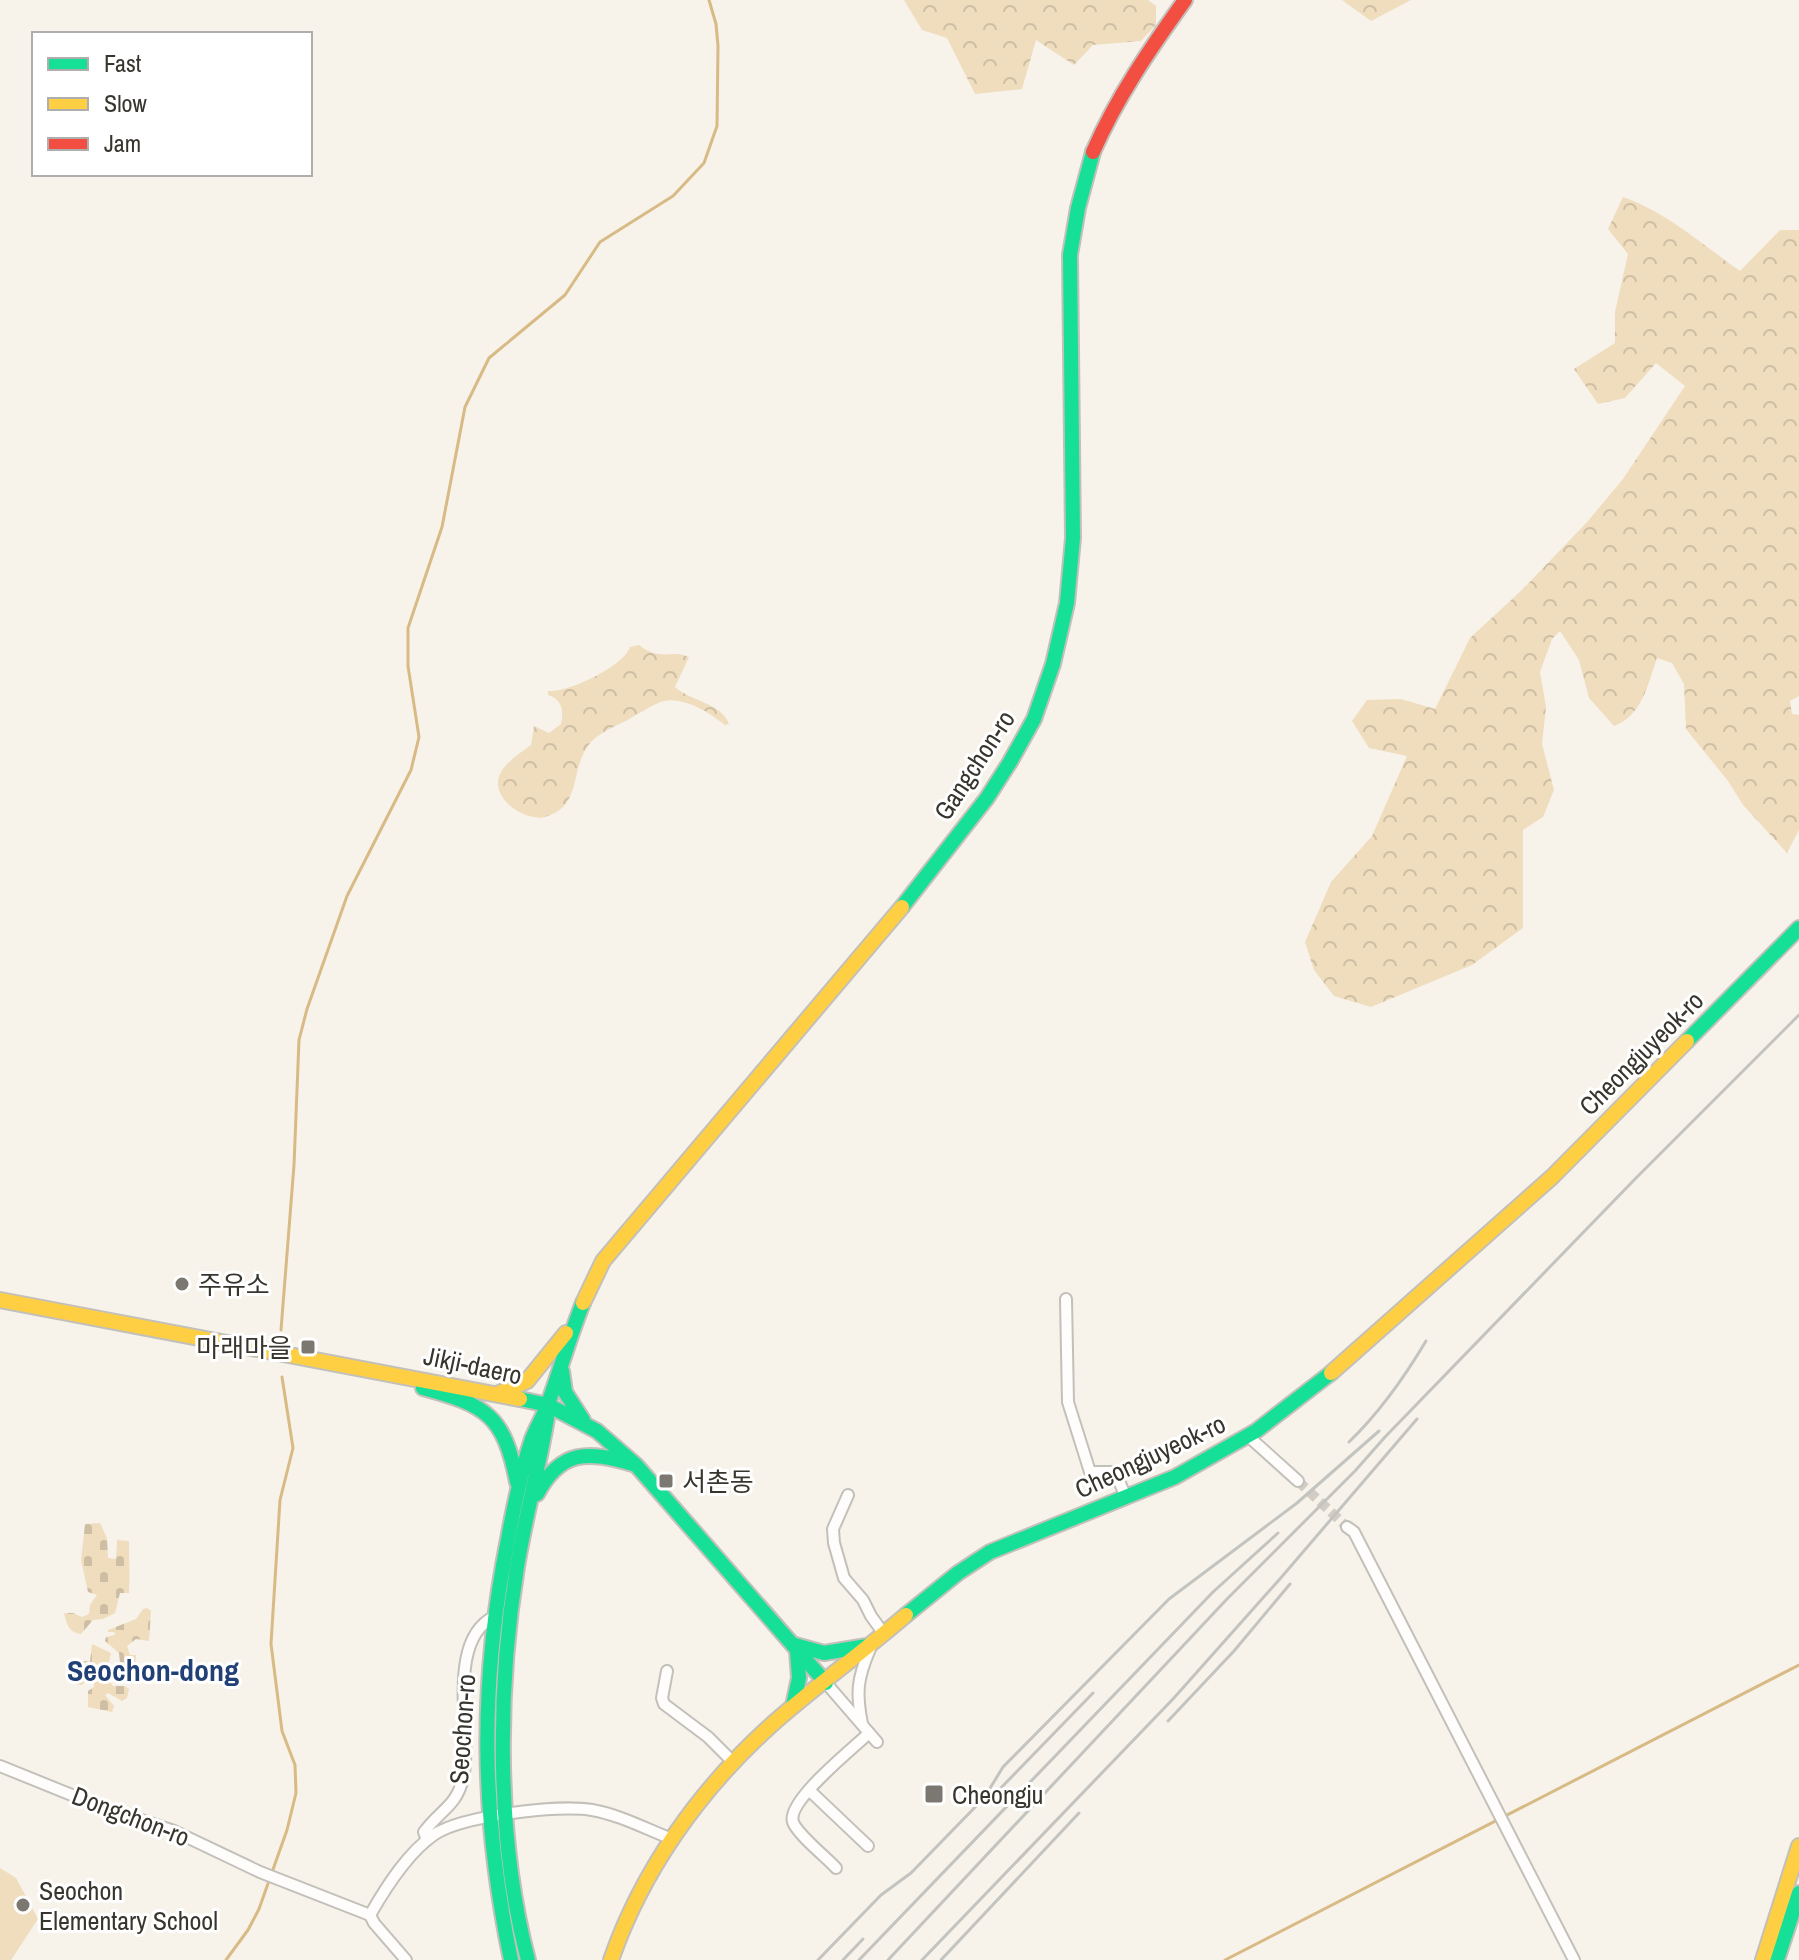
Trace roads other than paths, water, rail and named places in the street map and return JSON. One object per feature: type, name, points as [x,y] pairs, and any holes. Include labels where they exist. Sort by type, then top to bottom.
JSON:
[{"type":"main road","name":"Gangchon-ro","points":[[548,1405],[587,1288],[620,1239],[900,909],[987,798],[1034,719],[1053,664],[1067,603],[1073,538],[1070,255],[1078,208],[1092,155],[1110,114],[1138,67],[1185,0]]},
{"type":"main road","name":"Cheongjuyeok-ro","points":[[611,1960],[627,1918],[672,1839],[712,1786],[793,1706],[826,1683],[972,1562],[1175,1477],[1248,1436],[1294,1404],[1552,1177],[1799,928]]},
{"type":"main road","name":"Jikji-daero","points":[[0,1300],[548,1405],[608,1439],[636,1465],[826,1683]]},
{"type":"main road","points":[[497,1394],[527,1381],[574,1323]]},
{"type":"main road","points":[[561,1363],[565,1392],[585,1424]]},
{"type":"main road","points":[[404,1375],[423,1388],[464,1398],[498,1422],[512,1451],[519,1490]]},
{"type":"main road","points":[[511,1960],[500,1915],[489,1818],[485,1729],[504,1550],[531,1442],[548,1405]]},
{"type":"main road","points":[[528,1960],[507,1854],[506,1646],[526,1520],[543,1448],[548,1405]]},
{"type":"main road","points":[[526,1520],[544,1479],[560,1463],[592,1453],[636,1465]]},
{"type":"main road","points":[[793,1706],[799,1678],[794,1646],[827,1655],[872,1645]]},
{"type":"main road","points":[[1763,1960],[1799,1846]]},
{"type":"main road","points":[[1777,1960],[1799,1893]]},
{"type":"street","points":[[1066,1299],[1068,1402],[1090,1472],[1115,1472],[1126,1497]]},
{"type":"street","points":[[1248,1436],[1298,1481]]},
{"type":"street","points":[[848,1495],[833,1529],[834,1543],[844,1578],[863,1600],[884,1634]]},
{"type":"street","points":[[1347,1527],[1354,1532],[1574,1960]]},
{"type":"street","name":"Seochon-ro","points":[[372,1919],[380,1897],[427,1840],[424,1832],[433,1819],[456,1801],[464,1777],[462,1706],[466,1663],[477,1630],[495,1616]]},
{"type":"street","points":[[869,1733],[858,1701],[859,1675],[872,1645]]},
{"type":"street","points":[[667,1671],[662,1698],[664,1704],[708,1737],[734,1763]]},
{"type":"street","points":[[826,1683],[869,1733]]},
{"type":"street","points":[[836,1868],[792,1820],[796,1807],[809,1790],[869,1733]]},
{"type":"street","name":"Dongchon-ro","points":[[0,1766],[193,1839],[260,1872],[372,1919]]},
{"type":"street","points":[[809,1790],[868,1846]]},
{"type":"street","points":[[427,1840],[457,1825],[563,1808],[592,1810],[672,1839]]},
{"type":"street","points":[[372,1919],[406,1960]]},
{"type":"waterway","points":[[281,1330],[294,1165],[299,1040],[347,896],[411,770],[419,737],[408,666],[408,628],[442,527],[465,407],[489,358],[565,295],[600,242],[673,196],[704,163],[717,126],[718,46],[709,0]]},
{"type":"waterway","points":[[226,1960],[259,1909],[287,1830],[296,1793],[295,1765],[282,1731],[271,1644],[280,1500],[293,1448],[282,1377]]},
{"type":"waterway","points":[[1225,1960],[1799,1665]]},
{"type":"tunnel","points":[[1298,1481],[1347,1527]]},
{"type":"railway","points":[[888,1960],[1227,1599],[1799,1015]]},
{"type":"railway","points":[[1349,1442],[1391,1394],[1426,1341]]},
{"type":"railway","points":[[922,1960],[1173,1699],[1417,1419]]},
{"type":"railway","points":[[818,1960],[881,1895],[911,1873],[984,1798],[1003,1767],[1169,1599],[1297,1503],[1379,1431]]},
{"type":"railway","points":[[859,1960],[1213,1592],[1278,1533]]},
{"type":"railway","points":[[1168,1721],[1234,1651],[1290,1584]]},
{"type":"railway","points":[[995,1794],[1093,1693]]},
{"type":"railway","points":[[941,1960],[1079,1813]]},
{"type":"railway","points":[[843,1960],[863,1939]]},
{"type":"place","name":"주유소","points":[[182,1284]]},
{"type":"place","name":"마래마을","points":[[308,1347]]},
{"type":"place","name":"서촌동","points":[[666,1481]]},
{"type":"place","name":"Cheongju","points":[[934,1794]]},
{"type":"place","name":"Seochon Elementary School","points":[[23,1905]]},
{"type":"district","name":"Seochon-dong","points":[[153,1670]]}]
